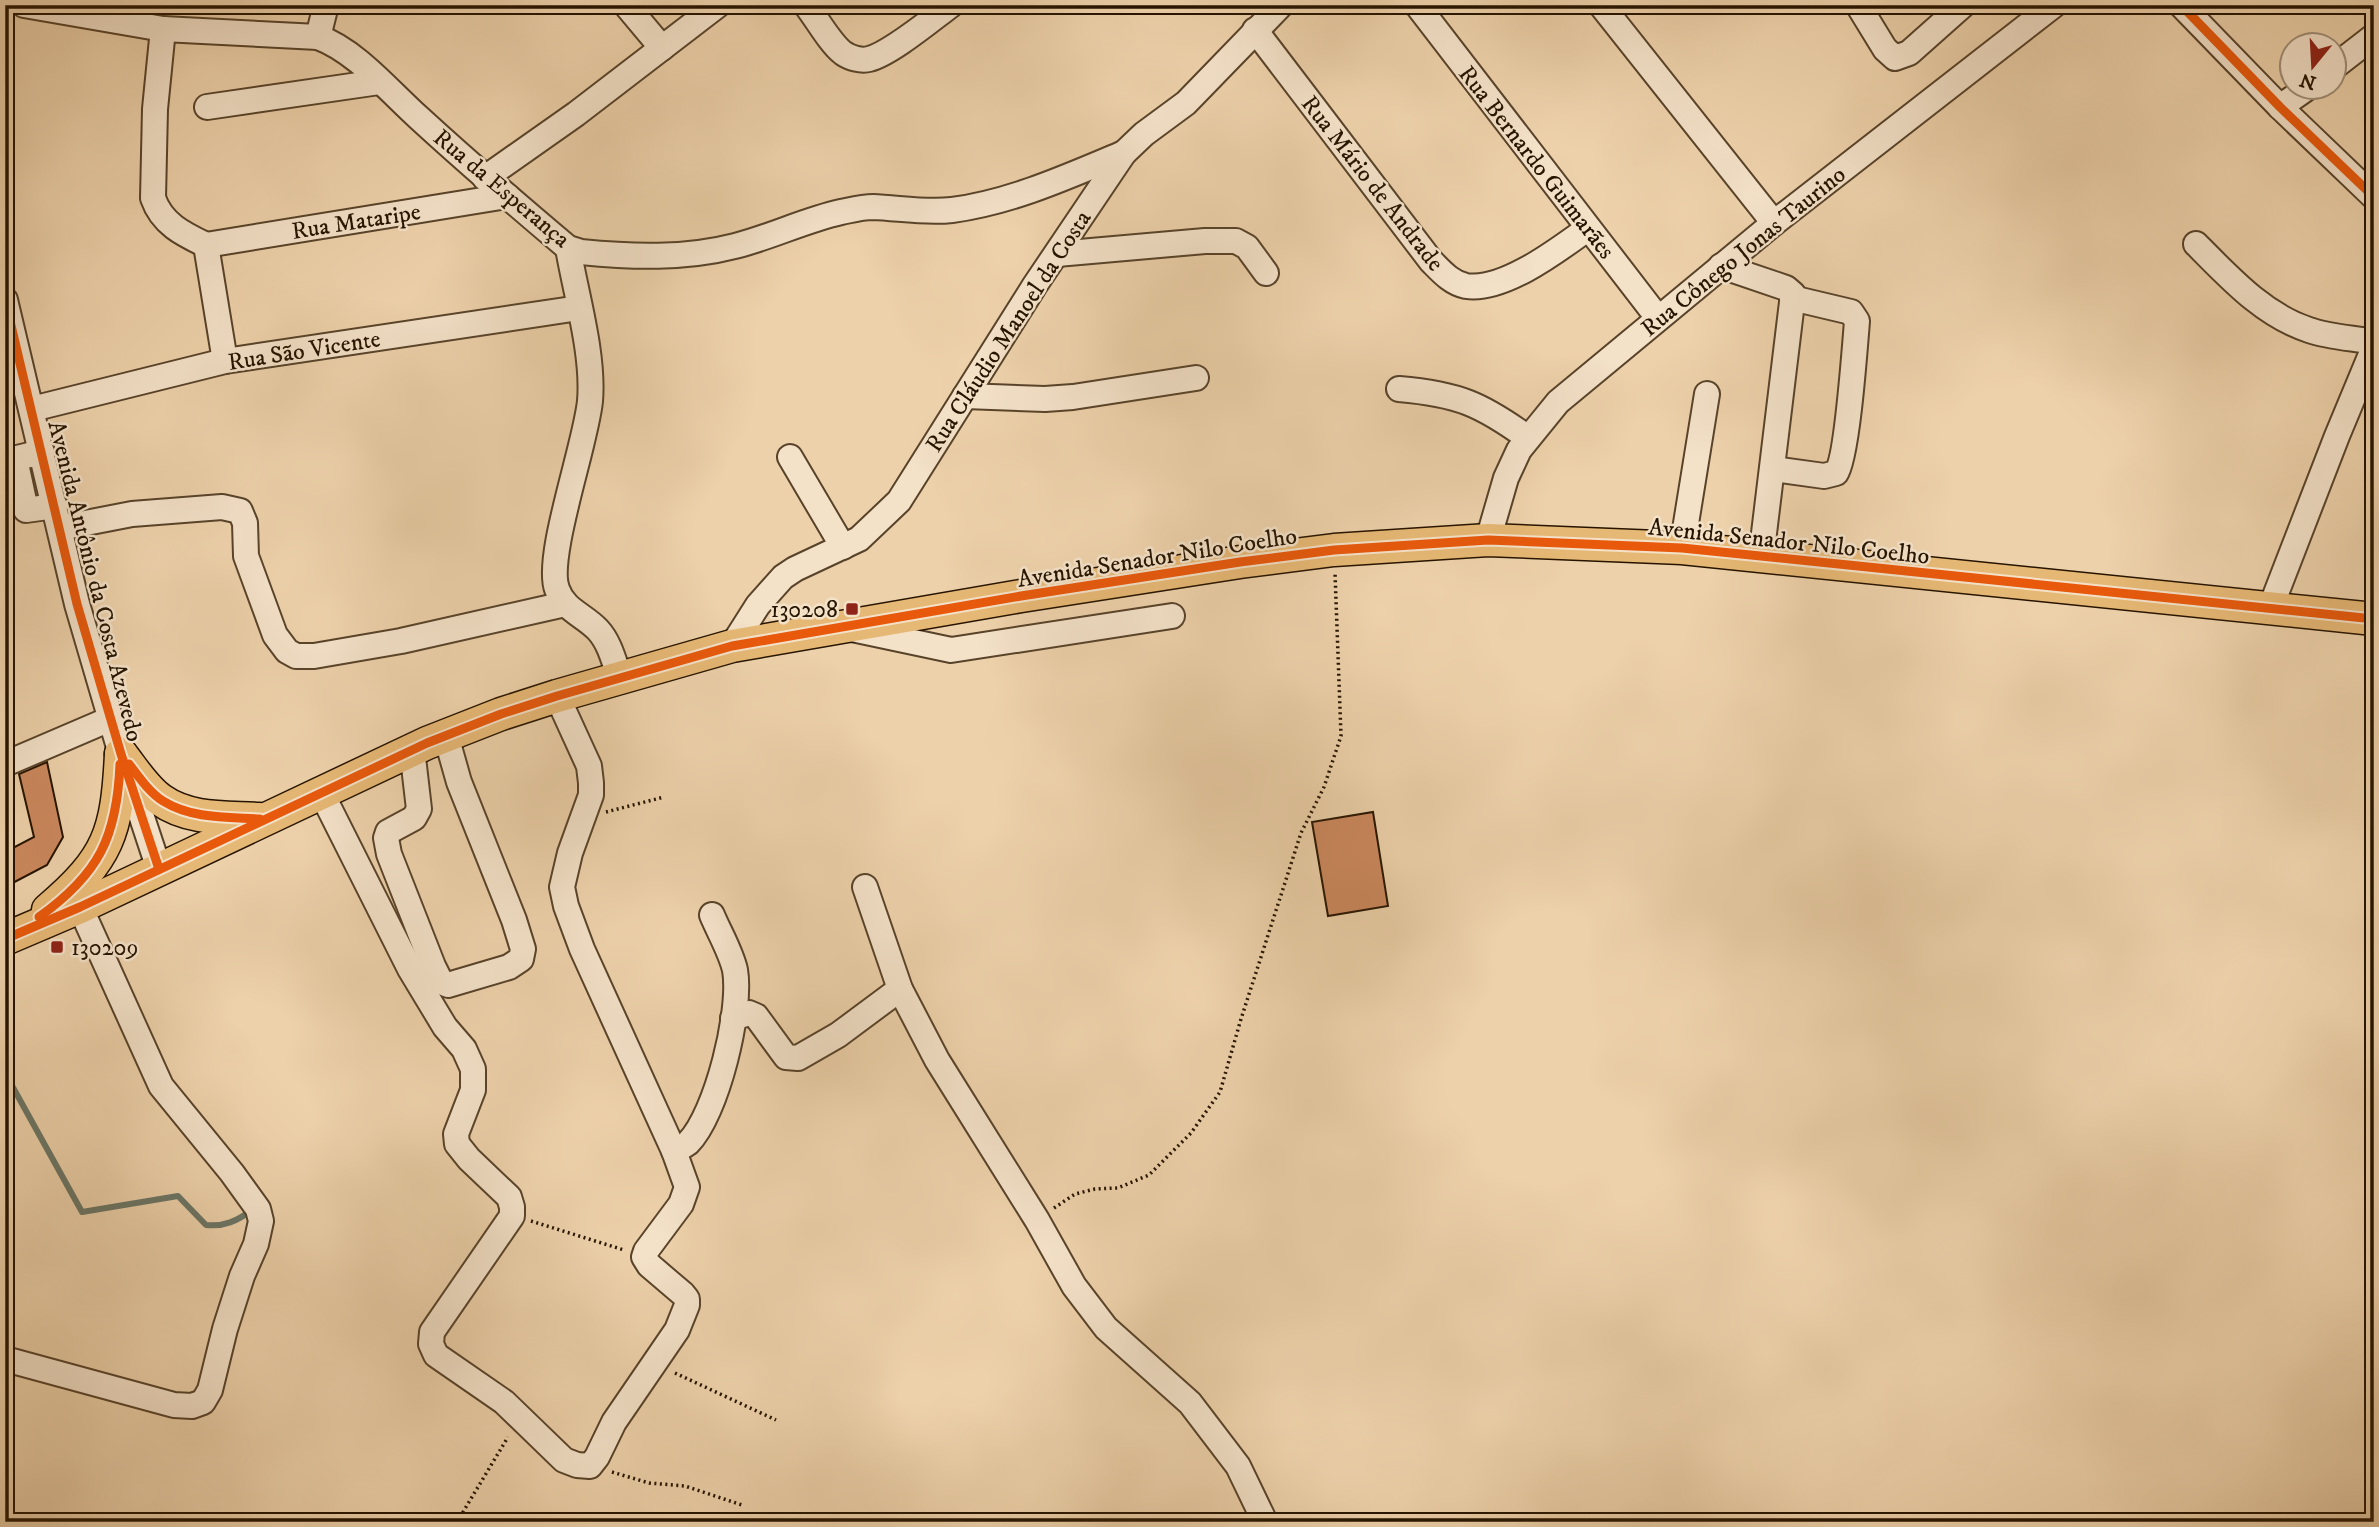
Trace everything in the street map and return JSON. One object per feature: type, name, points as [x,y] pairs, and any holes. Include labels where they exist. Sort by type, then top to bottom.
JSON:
[{"type":"main road","name":"Avenida Senador Nilo Coelho","points":[[10,937],[80,907],[412,749],[501,714],[557,696],[732,646],[1240,562],[1334,550],[1488,540],[1682,548],[2374,619]]},
{"type":"main road","points":[[121,754],[161,800],[175,807],[210,817],[264,819]]},
{"type":"main road","points":[[10,937],[48,911],[76,886],[95,864],[113,825],[121,754]]},
{"type":"street","name":"Rua da Esperança","points":[[24,5],[163,29],[318,37],[349,53],[485,178],[568,248],[597,254],[703,254],[737,246],[838,212],[870,207],[928,212],[954,210],[1051,183],[1124,153]]},
{"type":"street","points":[[318,37],[326,5]]},
{"type":"street","points":[[626,5],[662,48]]},
{"type":"street","points":[[485,178],[718,5]]},
{"type":"street","points":[[806,5],[842,52],[853,58],[866,60],[877,56],[951,5]]},
{"type":"street","name":"Rua Cláudio Manoel da Costa","points":[[732,646],[758,605],[782,577],[859,539],[899,501],[1124,153],[1144,134],[1186,103],[1281,5]]},
{"type":"street","name":"Rua Bernardo Guimarães","points":[[1416,5],[1658,318]]},
{"type":"street","points":[[1601,5],[1774,223]]},
{"type":"street","points":[[1858,5],[1885,49],[1895,58],[1909,53],[1963,5]]},
{"type":"street","name":"Rua Cônego Jonas Taurino","points":[[1488,540],[1506,478],[1519,450],[1558,402],[1774,223],[2054,5]]},
{"type":"street","points":[[2181,5],[2280,107],[2374,197]]},
{"type":"street","points":[[163,29],[155,109],[153,198],[157,210],[166,221],[180,232],[206,245],[225,361]]},
{"type":"street","name":"Rua Mário de Andrade","points":[[1255,30],[1415,239],[1450,279],[1467,286],[1509,278],[1550,255],[1587,229]]},
{"type":"street","points":[[2348,56],[2374,36]]},
{"type":"street","points":[[207,107],[379,82]]},
{"type":"street","points":[[2280,107],[2287,102]]},
{"type":"street","name":"Rua Mataripe","points":[[206,245],[507,196]]},
{"type":"street","points":[[1057,254],[1205,241],[1236,241],[1247,247],[1266,273]]},
{"type":"street","points":[[2196,244],[2238,287],[2288,321],[2319,333],[2374,342]]},
{"type":"street","points":[[568,248],[591,374],[591,388],[586,432],[558,541],[554,578],[565,604],[600,632],[608,644],[620,678]]},
{"type":"street","points":[[1721,266],[1786,288],[1793,294],[1761,558]]},
{"type":"street","points":[[1773,469],[1824,476],[1836,472],[1841,463],[1847,422],[1856,317],[1851,312],[1792,298]]},
{"type":"street","name":"Avenida Antônio da Costa Azevedo","points":[[5,300],[77,604],[110,719],[159,869]]},
{"type":"street","name":"Rua São Vicente","points":[[32,409],[225,361],[579,308]]},
{"type":"street","points":[[2270,609],[2374,347]]},
{"type":"street","points":[[965,396],[1045,399],[1073,397],[1196,378]]},
{"type":"street","points":[[1399,389],[1437,392],[1465,400],[1502,419],[1528,438]]},
{"type":"street","points":[[1682,548],[1707,394]]},
{"type":"street","points":[[43,452],[17,458],[11,470],[26,510],[57,517],[207,507],[240,511],[245,523],[246,556],[275,635],[287,652],[296,656],[314,656],[401,641],[565,604]]},
{"type":"street","points":[[790,457],[843,547]]},
{"type":"street","points":[[841,627],[951,650],[1172,615]]},
{"type":"street","points":[[321,792],[410,969],[445,1027],[464,1049],[473,1069],[473,1090],[456,1134],[457,1144],[469,1159],[509,1196],[512,1207],[512,1216],[432,1332],[431,1344],[436,1355],[445,1363],[481,1386],[520,1417],[564,1460],[576,1465],[590,1466],[614,1422],[677,1330],[687,1305],[687,1299],[649,1265],[644,1256],[686,1193],[686,1180],[582,948],[566,906],[562,887],[570,853],[591,795],[589,766],[557,696]]},
{"type":"street","points":[[5,764],[110,719]]},
{"type":"street","points":[[412,749],[419,809],[414,818],[388,832],[386,838],[433,967],[441,982],[448,985],[509,967],[521,959],[523,949],[459,782],[446,736]]},
{"type":"street","points":[[865,887],[900,989],[937,1059],[1037,1220],[1074,1286],[1106,1328],[1190,1403],[1220,1440],[1237,1466],[1265,1522]]},
{"type":"street","points":[[5,1359],[174,1405],[192,1406],[203,1402],[209,1390],[242,1276],[256,1244],[261,1221],[258,1209],[232,1172],[161,1086],[80,907]]},
{"type":"street","points":[[674,1151],[687,1144],[699,1129],[708,1110],[722,1074],[733,1018],[734,969],[712,915]]},
{"type":"street","points":[[733,1018],[749,1013],[756,1016],[786,1057],[798,1058],[838,1035],[900,989]]},
{"type":"path","points":[[1037,1220],[1074,1194],[1095,1189],[1118,1188],[1149,1175],[1191,1133],[1220,1092],[1297,846],[1324,788],[1341,736],[1334,550]]},
{"type":"path","points":[[584,817],[664,797]]},
{"type":"path","points":[[512,1216],[644,1256]]},
{"type":"path","points":[[654,1363],[776,1420]]},
{"type":"path","points":[[457,1522],[520,1417]]},
{"type":"path","points":[[590,1466],[649,1483],[685,1486],[742,1505]]},
{"type":"building","points":[[47,762],[63,837],[47,865],[5,887],[5,852],[34,837],[19,774]]},
{"type":"building","points":[[1373,812],[1388,906],[1328,916],[1312,822]]},
{"type":"waterway","points":[[5,1073],[82,1212],[178,1196],[206,1225],[230,1222],[252,1210]]},
{"type":"cycle path","points":[[2181,5],[2280,107],[2374,197]]},
{"type":"cycle path","points":[[5,300],[77,604],[121,754],[159,869]]},
{"type":"cycle path","points":[[5,939],[80,907],[427,743],[501,714],[557,696],[732,646],[1021,596],[1240,562],[1334,550],[1488,540],[1682,548],[2374,619]]},
{"type":"cycle path","points":[[39,917],[77,885],[101,852],[115,813],[120,764]]},
{"type":"cycle path","points":[[129,764],[153,793],[174,807],[210,816],[260,819]]},
{"type":"place","name":"130208","points":[[852,609]]},
{"type":"place","name":"130209","points":[[57,947]]}]
